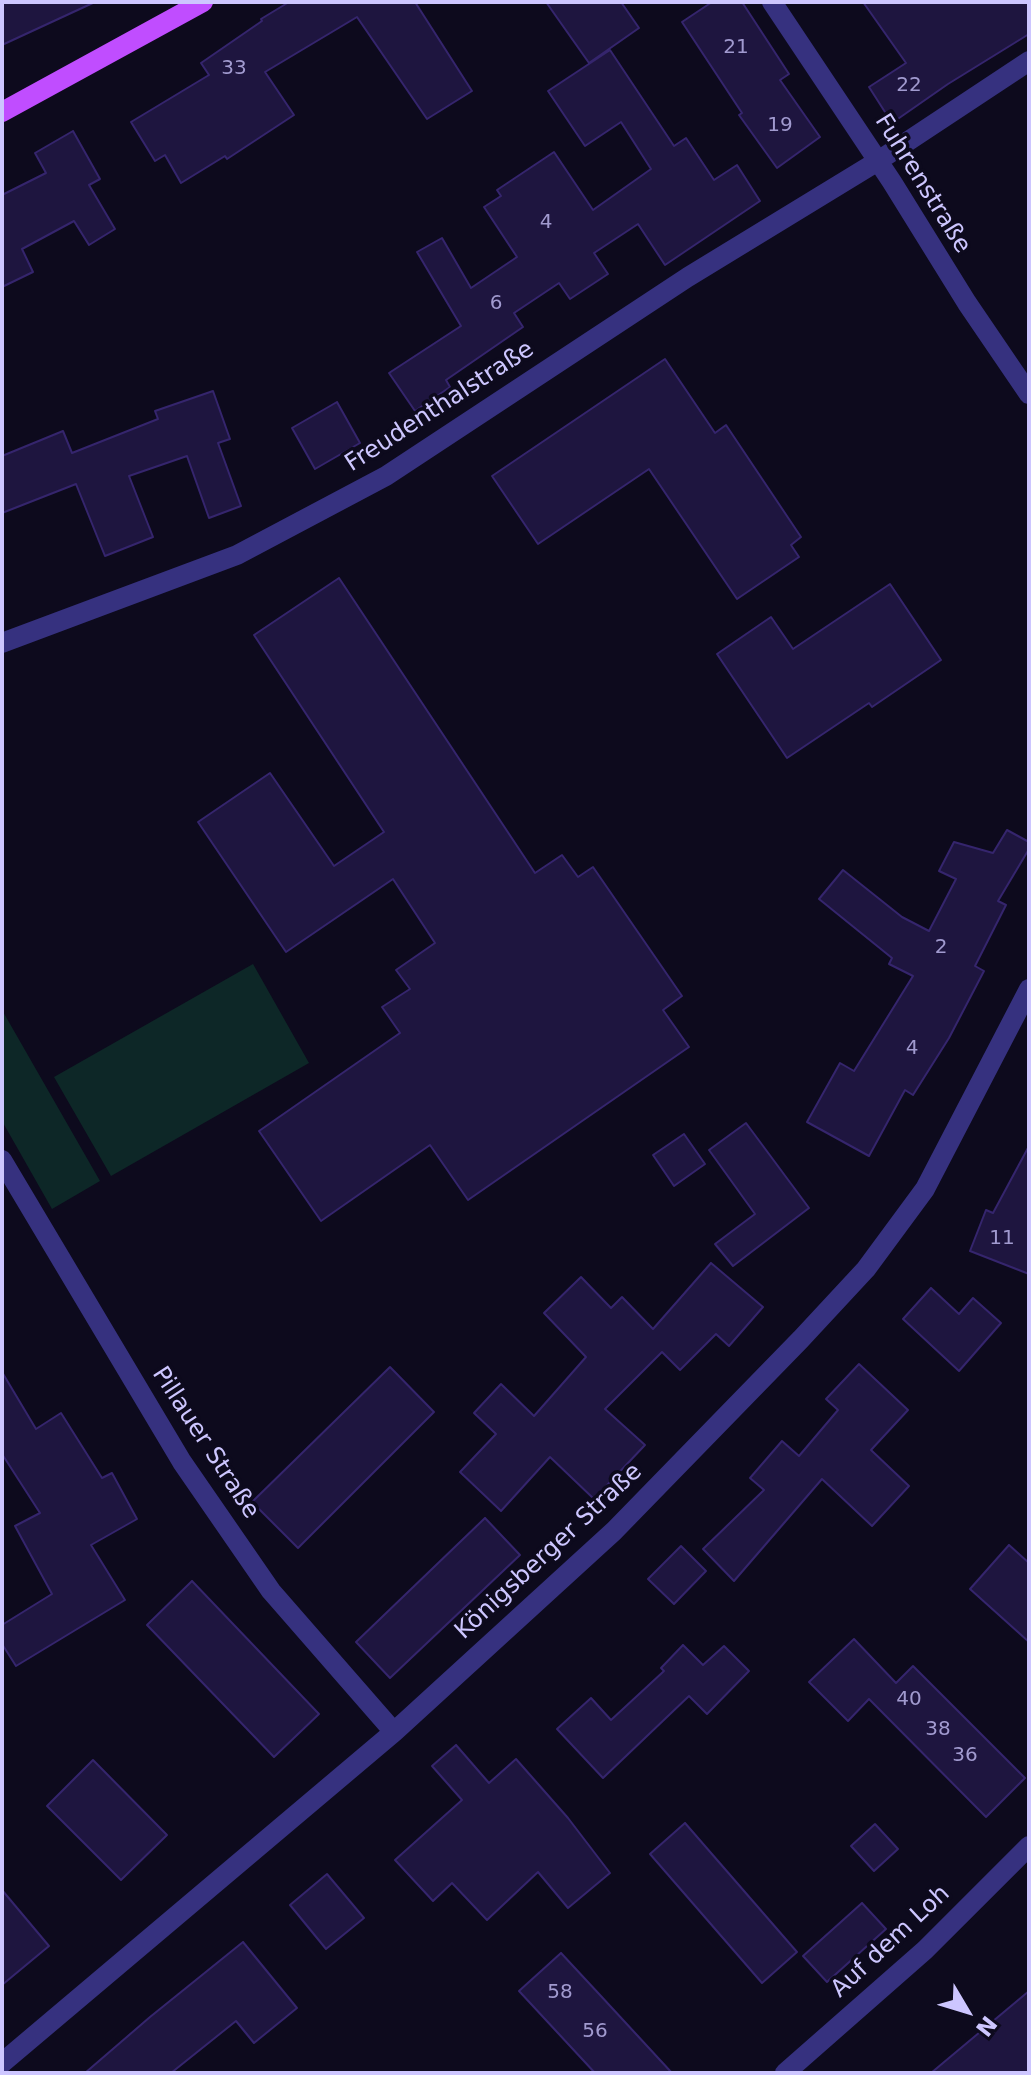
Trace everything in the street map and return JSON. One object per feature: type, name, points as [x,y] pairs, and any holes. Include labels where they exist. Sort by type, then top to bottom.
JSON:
[{"type":"main road","points":[[2,112],[203,2]]},
{"type":"street","name":"Fuhrenstraße","points":[[772,2],[1029,394]]},
{"type":"street","name":"Freudenthalstraße","points":[[2,643],[237,555],[386,476],[688,277],[878,161],[1029,61]]},
{"type":"street","name":"Königsberger Straße","points":[[2,2063],[394,1732],[614,1531],[866,1269],[925,1189],[1029,989]]},
{"type":"street","name":"Pillauer Straße","points":[[2,1160],[182,1462],[271,1591],[394,1732]]},
{"type":"street","name":"Auf dem Loh","points":[[785,2073],[925,1950],[1029,1846]]},
{"type":"green space","points":[[253,964],[309,1063],[111,1176],[54,1077]]},
{"type":"green space","points":[[2,1010],[100,1181],[52,1209],[2,1121]]},
{"type":"building","points":[[2,2],[95,2],[2,45]]},
{"type":"building","points":[[289,2],[415,2],[472,91],[427,119],[357,17],[265,72],[294,115],[227,159],[225,156],[181,183],[165,155],[155,161],[131,122],[209,75],[201,63]]},
{"type":"building","points":[[546,2],[621,2],[639,28],[589,63]]},
{"type":"building","points":[[712,2],[742,2],[789,74],[780,80],[820,137],[777,168],[739,115],[742,113],[682,22]]},
{"type":"building","points":[[863,2],[1029,2],[1029,34],[892,123],[869,87],[906,63]]},
{"type":"building","points":[[610,50],[674,146],[686,138],[714,180],[737,165],[760,201],[665,265],[638,224],[594,253],[608,274],[570,299],[559,283],[514,313],[523,327],[446,380],[450,387],[415,411],[389,373],[461,326],[417,252],[442,238],[471,288],[517,257],[484,207],[501,196],[497,190],[554,152],[593,210],[651,169],[621,122],[585,146],[548,91]]},
{"type":"building","points":[[73,131],[100,179],[89,185],[115,229],[89,245],[74,221],[22,249],[33,272],[2,287],[2,195],[46,173],[35,153]]},
{"type":"building","points":[[665,359],[715,433],[726,425],[801,537],[791,545],[799,557],[737,599],[649,469],[538,544],[492,476]]},
{"type":"building","points":[[213,391],[230,439],[218,443],[241,506],[209,518],[187,456],[129,476],[153,537],[105,556],[76,484],[2,513],[2,456],[63,431],[72,453],[158,419],[155,411]]},
{"type":"building","points":[[337,402],[360,443],[315,469],[292,428]]},
{"type":"building","points":[[339,578],[535,873],[562,855],[578,877],[593,867],[682,996],[663,1010],[689,1047],[468,1200],[430,1145],[321,1221],[259,1131],[400,1033],[382,1007],[410,989],[396,970],[435,943],[393,879],[286,952],[198,822],[270,773],[334,866],[384,832],[254,635]]},
{"type":"building","points":[[890,584],[941,660],[872,707],[869,703],[787,758],[717,654],[771,617],[793,649]]},
{"type":"building","points":[[1007,830],[1029,842],[1029,849],[998,901],[1006,905],[975,966],[984,971],[949,1038],[913,1095],[905,1090],[869,1156],[807,1122],[840,1063],[854,1071],[913,976],[889,964],[892,958],[819,899],[843,870],[902,917],[929,931],[956,879],[939,871],[954,842],[993,853]]},
{"type":"building","points":[[746,1123],[809,1208],[733,1266],[715,1244],[755,1214],[709,1150]]},
{"type":"building","points":[[684,1134],[705,1164],[674,1186],[653,1155]]},
{"type":"building","points":[[1029,1146],[1029,1274],[970,1251],[986,1210],[993,1213]]},
{"type":"building","points":[[711,1263],[763,1307],[729,1346],[716,1334],[680,1370],[662,1352],[605,1409],[645,1445],[594,1499],[550,1457],[501,1511],[460,1472],[496,1434],[474,1413],[501,1384],[534,1416],[586,1357],[544,1313],[581,1277],[611,1308],[622,1297],[653,1329]]},
{"type":"building","points":[[931,1288],[959,1314],[973,1298],[1001,1323],[959,1371],[903,1319]]},
{"type":"building","points":[[859,1364],[908,1410],[871,1450],[909,1486],[872,1526],[822,1479],[734,1581],[703,1549],[764,1490],[750,1478],[782,1441],[799,1456],[838,1410],[826,1399]]},
{"type":"building","points":[[390,1367],[434,1412],[298,1548],[252,1502]]},
{"type":"building","points":[[2,1372],[36,1429],[61,1413],[102,1478],[112,1473],[137,1519],[91,1545],[125,1600],[16,1666],[2,1644],[2,1625],[52,1594],[15,1526],[40,1513],[2,1454]]},
{"type":"building","points":[[485,1518],[520,1555],[390,1678],[356,1642]]},
{"type":"building","points":[[1009,1545],[1029,1563],[1029,1642],[970,1589]]},
{"type":"building","points":[[681,1546],[706,1571],[674,1604],[648,1579]]},
{"type":"building","points":[[192,1581],[319,1714],[274,1757],[147,1625]]},
{"type":"building","points":[[854,1639],[896,1683],[913,1666],[1025,1778],[986,1817],[869,1699],[848,1721],[809,1682]]},
{"type":"building","points":[[683,1645],[703,1665],[724,1646],[749,1671],[707,1714],[689,1696],[603,1778],[557,1729],[591,1698],[611,1720],[664,1671],[661,1668]]},
{"type":"building","points":[[456,1745],[489,1783],[516,1759],[568,1818],[610,1873],[568,1908],[538,1872],[487,1920],[452,1883],[433,1901],[395,1860],[462,1800],[432,1766]]},
{"type":"building","points":[[93,1760],[167,1835],[121,1880],[47,1806]]},
{"type":"building","points":[[685,1823],[797,1952],[762,1983],[650,1854]]},
{"type":"building","points":[[875,1824],[898,1849],[874,1871],[851,1846]]},
{"type":"building","points":[[327,1874],[364,1918],[326,1949],[290,1905]]},
{"type":"building","points":[[2,1890],[49,1946],[2,1985]]},
{"type":"building","points":[[862,1903],[886,1929],[827,1982],[803,1956]]},
{"type":"building","points":[[243,1942],[297,2008],[254,2043],[236,2021],[171,2073],[85,2073],[150,2017]]},
{"type":"building","points":[[561,1953],[672,2073],[595,2073],[519,1991]]},
{"type":"building","points":[[1029,1991],[1029,2073],[931,2073]]}]
